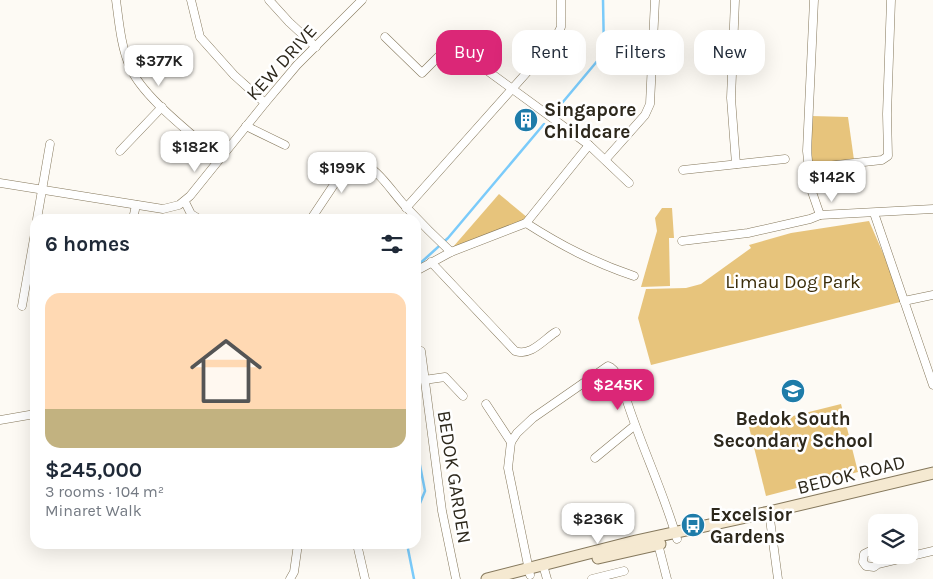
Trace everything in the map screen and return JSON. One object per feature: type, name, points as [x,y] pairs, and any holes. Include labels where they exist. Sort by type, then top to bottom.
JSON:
[{"type":"main road","name":"BEDOK ROAD","points":[[769,516],[933,472]]},
{"type":"main road","name":"BEDOK ROAD","points":[[486,579],[529,572],[545,572],[636,540],[657,541],[933,480]]},
{"type":"main road","name":"BEDOK ROAD","points":[[514,579],[529,572]]},
{"type":"street","points":[[116,0],[130,68],[140,84],[162,107],[220,160]]},
{"type":"street","points":[[191,0],[200,37],[234,75],[265,103]]},
{"type":"street","points":[[269,0],[316,47]]},
{"type":"street","name":"KEW DRIVE","points":[[185,202],[265,103],[362,0]]},
{"type":"street","points":[[406,208],[513,90],[558,36],[561,27],[561,0]]},
{"type":"street","points":[[605,160],[645,115],[650,104],[655,0]]},
{"type":"street","points":[[735,0],[731,98],[736,164]]},
{"type":"street","points":[[814,0],[808,98],[809,168],[810,188],[820,215]]},
{"type":"street","points":[[809,168],[880,161],[886,159],[889,154],[887,114],[891,0]]},
{"type":"street","points":[[385,37],[422,73],[450,46],[589,145],[629,183]]},
{"type":"street","points":[[120,151],[162,107]]},
{"type":"street","name":"KEW DRIVE","points":[[246,126],[286,145]]},
{"type":"street","points":[[38,214],[50,144]]},
{"type":"street","points":[[421,268],[451,252],[526,223],[589,145]]},
{"type":"street","points":[[684,170],[785,159]]},
{"type":"street","points":[[314,214],[345,168],[356,161],[364,163],[373,170],[412,214]]},
{"type":"street","points":[[0,183],[169,209],[185,202],[191,214]]},
{"type":"street","points":[[135,214],[136,205]]},
{"type":"street","points":[[682,241],[748,233],[810,220],[820,215],[933,209]]},
{"type":"street","points":[[874,213],[933,385]]},
{"type":"street","points":[[421,223],[451,252]]},
{"type":"street","points":[[526,223],[549,240],[574,253],[634,276]]},
{"type":"street","points":[[22,306],[30,261]]},
{"type":"street","points":[[431,262],[515,351],[524,353],[532,350],[556,332]]},
{"type":"street","points":[[904,301],[933,295]]},
{"type":"street","name":"BEDOK GARDEN","points":[[421,351],[442,511],[456,579]]},
{"type":"street","points":[[529,572],[508,468],[511,442],[517,433],[533,418],[608,366],[612,367],[617,375],[634,426],[677,536]]},
{"type":"street","name":"BEDOK GARDEN","points":[[424,380],[444,377],[463,396]]},
{"type":"street","points":[[486,404],[511,442]]},
{"type":"street","points":[[0,420],[30,415]]},
{"type":"street","points":[[594,458],[634,426]]},
{"type":"street","points":[[769,516],[778,579]]},
{"type":"street","points":[[657,541],[667,579]]},
{"type":"street","points":[[290,579],[294,572],[297,549]]},
{"type":"street","points":[[358,549],[365,579]]},
{"type":"street","points":[[868,551],[862,558],[866,566],[870,567],[878,564]]},
{"type":"street","points":[[918,555],[933,551]]},
{"type":"street","points":[[592,579],[624,571]]},
{"type":"green space","points":[[811,116],[848,117],[854,160],[812,164]]},
{"type":"green space","points":[[499,194],[528,218],[524,223],[457,249],[453,247]]},
{"type":"green space","points":[[662,208],[672,208],[674,238],[669,238],[670,286],[641,287],[657,231],[655,218]]},
{"type":"green space","name":"Limau Dog Park","points":[[869,221],[904,301],[651,365],[638,318],[646,289],[686,288],[701,284],[751,248],[749,245],[791,233]]},
{"type":"green space","points":[[841,404],[858,472],[766,496],[749,427]]},
{"type":"waterway","points":[[552,115],[604,53],[603,0]]},
{"type":"waterway","points":[[421,262],[448,238],[544,124]]},
{"type":"waterway","points":[[421,471],[425,491],[421,501]]},
{"type":"waterway","points":[[408,549],[414,579]]},
{"type":"place","name":"Singapore Childcare","points":[[526,120]]},
{"type":"place","name":"Bedok South Secondary School","points":[[793,391]]},
{"type":"place","name":"Excelsior Gardens","points":[[693,525]]}]
